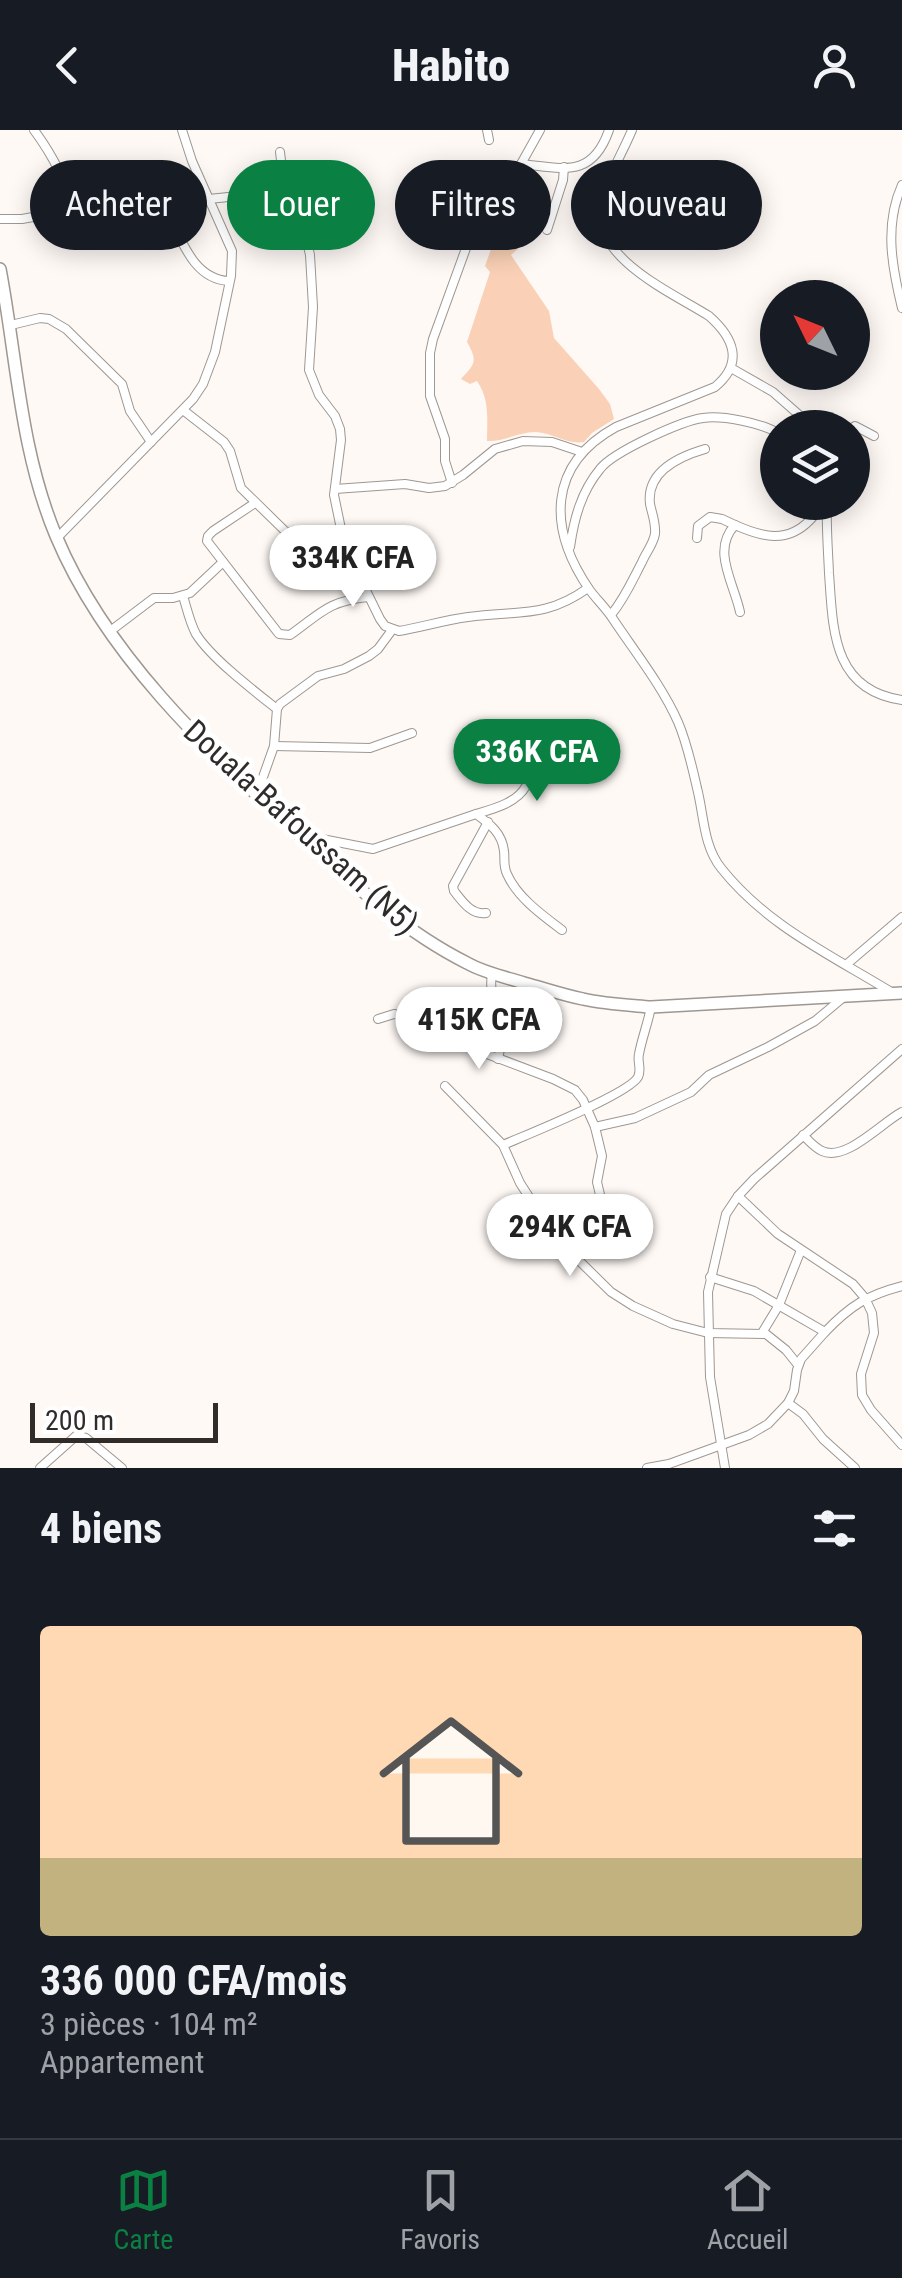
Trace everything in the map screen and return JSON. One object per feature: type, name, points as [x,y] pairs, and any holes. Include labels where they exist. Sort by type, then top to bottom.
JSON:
[{"type":"highway","name":"Douala-Bafoussam (N5)","points":[[0,269],[33,472],[57,538],[89,601],[164,700],[306,840],[408,929],[465,963],[582,1000],[650,1007],[897,993]]},
{"type":"street","points":[[34,130],[51,160]]},
{"type":"street","points":[[57,538],[183,410],[208,373],[231,276],[232,251],[182,130]]},
{"type":"street","points":[[522,160],[540,130]]},
{"type":"street","points":[[551,166],[587,164],[596,156],[609,130]]},
{"type":"street","points":[[632,130],[602,198],[600,219],[606,241],[626,263],[720,326],[732,347],[731,368],[714,387],[616,427],[582,452],[570,471],[559,505],[569,552],[588,588],[611,615],[676,719],[698,788],[706,836],[718,864],[793,935],[897,993]]},
{"type":"street","points":[[280,152],[281,160]]},
{"type":"street","points":[[551,218],[564,167]]},
{"type":"street","points":[[902,185],[890,235],[902,308]]},
{"type":"street","points":[[208,199],[227,196]]},
{"type":"street","points":[[0,218],[30,218]]},
{"type":"street","points":[[188,250],[198,268],[214,280],[229,281]]},
{"type":"street","points":[[308,250],[312,275],[309,370],[319,396],[335,416],[342,440],[334,504],[348,558],[380,619],[399,631],[468,617],[538,612],[588,588]]},
{"type":"street","points":[[452,483],[444,461],[443,433],[430,396],[430,353],[465,250]]},
{"type":"street","points":[[10,325],[49,319],[78,338],[122,384],[130,411],[151,442]]},
{"type":"street","points":[[731,368],[795,410]]},
{"type":"street","points":[[183,410],[224,442],[241,488],[285,531],[301,542],[348,558]]},
{"type":"street","points":[[569,552],[574,519],[584,496],[602,466],[617,454],[701,418],[760,426]]},
{"type":"street","points":[[870,434],[874,436]]},
{"type":"street","points":[[335,489],[405,484],[437,488],[452,483],[487,454],[515,442],[543,440],[582,452]]},
{"type":"street","points":[[611,615],[626,597],[653,543],[656,530],[650,496],[659,474],[674,460],[706,448]]},
{"type":"street","points":[[255,504],[208,536],[210,546],[279,634],[290,635],[326,607],[368,598]]},
{"type":"street","points":[[698,538],[698,526],[710,516],[764,536],[788,536],[809,520]]},
{"type":"street","points":[[826,520],[832,619],[839,648],[851,674],[864,686],[902,700]]},
{"type":"street","points":[[735,526],[723,542],[723,551],[740,612]]},
{"type":"street","points":[[109,632],[154,598],[183,596],[223,562]]},
{"type":"street","points":[[183,596],[192,626],[201,640],[277,709]]},
{"type":"street","points":[[257,794],[274,746],[277,709],[318,676],[369,656],[392,630]]},
{"type":"street","points":[[274,746],[370,748],[412,733]]},
{"type":"street","points":[[306,840],[322,839],[373,850],[476,814],[519,796],[545,750],[560,753],[581,773]]},
{"type":"street","points":[[476,814],[495,829],[503,842],[506,874],[528,902],[562,930]]},
{"type":"street","points":[[486,913],[473,911],[453,886],[488,822]]},
{"type":"street","points":[[846,964],[902,918]]},
{"type":"street","points":[[492,974],[501,1043],[498,1059]]},
{"type":"street","points":[[595,1127],[635,1118],[691,1092],[709,1074],[815,1021],[845,996]]},
{"type":"street","points":[[503,1145],[587,1108],[636,1080],[650,1007]]},
{"type":"street","points":[[378,1019],[394,1014],[428,1020],[466,1038],[480,1051],[580,1095],[595,1127],[602,1156],[597,1182],[601,1199]]},
{"type":"street","points":[[724,1468],[710,1376],[707,1303],[726,1214],[738,1196],[803,1135],[902,1049]]},
{"type":"street","points":[[445,1086],[503,1145],[520,1183],[554,1236],[611,1292],[655,1318],[708,1333],[770,1336],[798,1366]]},
{"type":"street","points":[[803,1135],[828,1154],[841,1152],[902,1112]]},
{"type":"street","points":[[738,1196],[778,1234],[853,1284],[865,1298],[872,1313],[874,1334],[861,1374],[862,1395],[902,1445]]},
{"type":"street","points":[[762,1333],[779,1305],[801,1250]]},
{"type":"street","points":[[710,1277],[754,1291],[825,1332]]},
{"type":"street","points":[[647,1468],[669,1464],[759,1431],[788,1404],[798,1366],[825,1332],[865,1298],[902,1286]]},
{"type":"street","points":[[788,1404],[803,1414],[855,1468]]},
{"type":"street","points":[[40,1468],[77,1435],[122,1468]]},
{"type":"shaded area","points":[[491,250],[517,250],[511,255],[549,311],[554,338],[610,404],[614,419],[584,442],[536,432],[487,441],[484,395],[477,381],[470,384],[461,379],[473,362],[467,342],[490,272],[485,266]]}]
